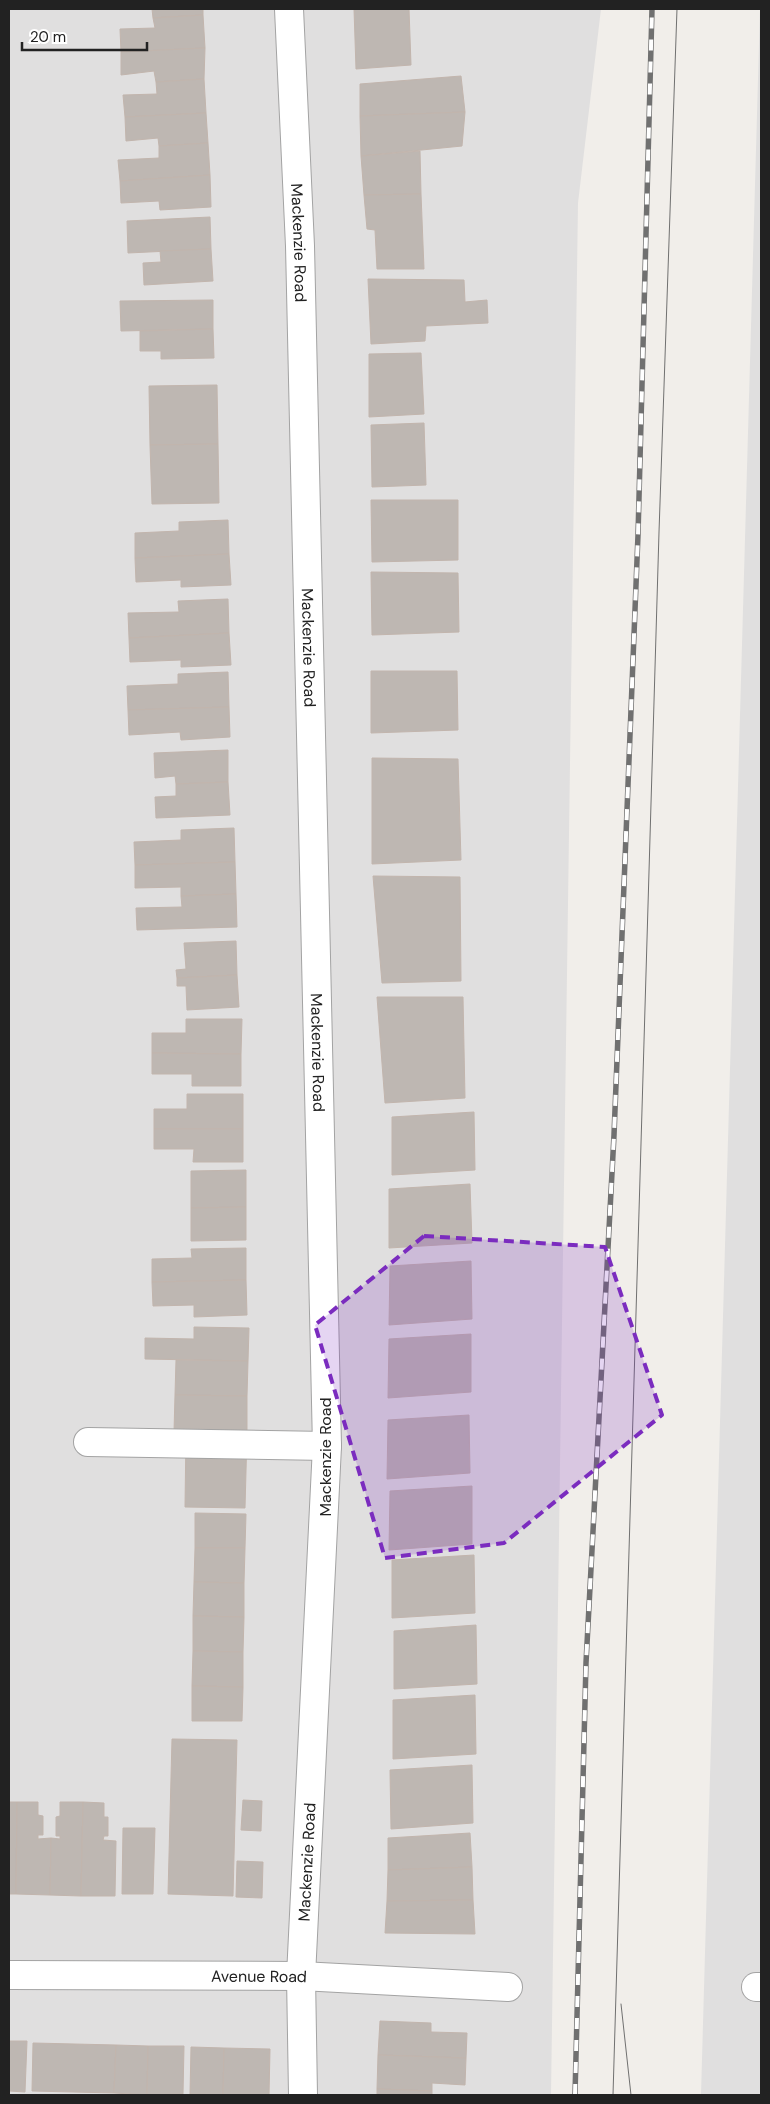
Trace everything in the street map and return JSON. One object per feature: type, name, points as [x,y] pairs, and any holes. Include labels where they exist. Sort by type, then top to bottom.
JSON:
[{"type":"street","name":"Mackenzie Road","points":[[289,9],[300,246],[327,1446],[327,1480],[301,1976],[303,2095]]},
{"type":"street","points":[[88,1442],[327,1446]]},
{"type":"street","name":"Avenue Road","points":[[9,1975],[301,1976],[508,1987]]},
{"type":"highlighted area","points":[[424,1236],[605,1247],[662,1415],[504,1543],[385,1558],[315,1325]]},
{"type":"shaded area","points":[[9,9],[601,9],[578,203],[551,2095],[9,2095]]},
{"type":"shaded area","points":[[760,9],[761,2095],[701,2095]]},
{"type":"building","points":[[152,9],[203,9],[203,15],[153,18]]},
{"type":"building","points":[[354,9],[409,9],[411,65],[356,69]]},
{"type":"building","points":[[203,15],[205,48],[121,52],[120,29],[155,28],[153,18]]},
{"type":"building","points":[[205,48],[204,79],[156,82],[154,71],[121,75],[121,52]]},
{"type":"building","points":[[461,76],[465,112],[360,116],[360,84]]},
{"type":"building","points":[[204,79],[206,113],[125,117],[123,95],[157,94],[156,82]]},
{"type":"building","points":[[465,112],[462,146],[361,156],[360,116]]},
{"type":"building","points":[[206,113],[208,143],[159,146],[158,138],[126,141],[125,117]]},
{"type":"building","points":[[208,143],[210,175],[120,181],[118,160],[159,158],[159,146]]},
{"type":"building","points":[[420,151],[421,194],[364,195],[361,156]]},
{"type":"building","points":[[210,175],[211,207],[160,210],[159,201],[121,203],[120,181]]},
{"type":"building","points":[[421,194],[424,269],[377,269],[375,230],[367,229],[364,195]]},
{"type":"building","points":[[210,217],[211,249],[128,253],[127,221]]},
{"type":"building","points":[[211,249],[213,281],[144,285],[143,263],[161,262],[160,251]]},
{"type":"building","points":[[368,279],[464,280],[465,302],[487,300],[488,323],[426,326],[425,341],[371,344]]},
{"type":"building","points":[[213,300],[213,329],[121,331],[120,301]]},
{"type":"building","points":[[213,329],[214,358],[161,359],[161,351],[140,351],[140,331]]},
{"type":"building","points":[[421,353],[424,414],[369,417],[369,354]]},
{"type":"building","points":[[217,385],[218,444],[150,445],[149,386]]},
{"type":"building","points":[[424,423],[426,485],[372,487],[371,425]]},
{"type":"building","points":[[218,444],[219,503],[152,504],[150,445]]},
{"type":"building","points":[[371,500],[458,500],[458,560],[372,562]]},
{"type":"building","points":[[228,520],[229,554],[135,558],[135,533],[179,531],[179,522]]},
{"type":"building","points":[[229,554],[231,585],[181,587],[181,580],[136,582],[135,558]]},
{"type":"building","points":[[371,572],[458,573],[459,632],[372,635]]},
{"type":"building","points":[[228,599],[229,633],[129,638],[128,613],[179,612],[178,601]]},
{"type":"building","points":[[229,633],[231,665],[181,667],[181,660],[130,662],[129,638]]},
{"type":"building","points":[[371,671],[457,671],[458,730],[371,733]]},
{"type":"building","points":[[228,672],[229,707],[128,710],[127,686],[178,684],[178,674]]},
{"type":"building","points":[[229,707],[230,737],[181,740],[180,732],[129,735],[128,710]]},
{"type":"building","points":[[228,750],[228,782],[176,784],[175,776],[155,778],[154,753]]},
{"type":"building","points":[[372,758],[458,759],[461,860],[372,864]]},
{"type":"building","points":[[228,782],[230,815],[156,818],[155,797],[176,796],[176,784]]},
{"type":"building","points":[[234,828],[235,862],[135,865],[134,842],[181,840],[181,830]]},
{"type":"building","points":[[235,862],[236,894],[181,896],[181,887],[135,888],[135,865]]},
{"type":"building","points":[[373,876],[460,877],[461,981],[382,983]]},
{"type":"building","points":[[236,894],[237,927],[137,930],[136,908],[182,907],[181,896]]},
{"type":"building","points":[[236,941],[237,975],[177,978],[176,970],[186,969],[184,943]]},
{"type":"building","points":[[237,975],[239,1007],[187,1010],[186,986],[177,986],[177,978]]},
{"type":"building","points":[[377,997],[463,997],[465,1098],[385,1103]]},
{"type":"building","points":[[186,1019],[242,1019],[241,1054],[152,1053],[152,1033],[186,1033]]},
{"type":"building","points":[[152,1053],[241,1054],[241,1086],[192,1086],[192,1074],[152,1074]]},
{"type":"building","points":[[187,1094],[243,1094],[243,1129],[154,1129],[154,1109],[187,1109]]},
{"type":"building","points":[[474,1112],[475,1170],[392,1175],[392,1117]]},
{"type":"building","points":[[154,1129],[243,1129],[243,1162],[193,1162],[194,1149],[154,1149]]},
{"type":"building","points":[[246,1170],[246,1207],[191,1208],[191,1171]]},
{"type":"building","points":[[470,1184],[472,1243],[389,1248],[389,1189]]},
{"type":"building","points":[[246,1207],[246,1240],[191,1241],[191,1208]]},
{"type":"building","points":[[246,1248],[246,1280],[152,1282],[152,1259],[192,1258],[191,1249]]},
{"type":"building","points":[[471,1261],[472,1319],[389,1325],[390,1266]]},
{"type":"building","points":[[246,1280],[247,1315],[194,1317],[194,1305],[153,1306],[152,1282]]},
{"type":"building","points":[[194,1327],[249,1328],[248,1361],[145,1359],[145,1338],[194,1339]]},
{"type":"building","points":[[471,1334],[471,1392],[388,1398],[389,1339]]},
{"type":"building","points":[[176,1360],[248,1361],[247,1396],[175,1395]]},
{"type":"building","points":[[175,1395],[247,1396],[247,1434],[174,1432]]},
{"type":"building","points":[[469,1415],[470,1473],[387,1479],[388,1420]]},
{"type":"building","points":[[186,1433],[247,1434],[245,1508],[185,1507]]},
{"type":"building","points":[[472,1486],[472,1544],[389,1550],[390,1491]]},
{"type":"building","points":[[195,1513],[246,1514],[245,1548],[195,1548]]},
{"type":"building","points":[[195,1548],[245,1548],[244,1583],[194,1582]]},
{"type":"building","points":[[474,1555],[475,1613],[392,1618],[392,1560]]},
{"type":"building","points":[[194,1582],[244,1583],[244,1617],[193,1616]]},
{"type":"building","points":[[193,1616],[244,1617],[243,1652],[193,1651]]},
{"type":"building","points":[[476,1625],[477,1684],[394,1689],[394,1631]]},
{"type":"building","points":[[193,1651],[243,1652],[243,1687],[192,1686]]},
{"type":"building","points":[[192,1686],[243,1687],[242,1721],[192,1721]]},
{"type":"building","points":[[475,1695],[476,1754],[393,1759],[393,1700]]},
{"type":"building","points":[[172,1739],[237,1740],[233,1896],[168,1894]]},
{"type":"building","points":[[472,1765],[473,1823],[391,1829],[390,1770]]},
{"type":"building","points":[[243,1800],[262,1801],[261,1831],[241,1830]]},
{"type":"building","points":[[9,1802],[17,1802],[16,1894],[9,1894]]},
{"type":"building","points":[[17,1802],[38,1802],[38,1815],[43,1816],[43,1835],[38,1835],[38,1839],[51,1838],[50,1895],[16,1894]]},
{"type":"building","points":[[60,1802],[83,1802],[81,1896],[50,1895],[51,1838],[60,1839],[60,1836],[56,1836],[56,1817],[60,1816]]},
{"type":"building","points":[[83,1802],[104,1803],[104,1817],[108,1817],[108,1836],[104,1836],[103,1840],[116,1841],[115,1896],[81,1896]]},
{"type":"building","points":[[123,1828],[155,1828],[153,1894],[122,1894]]},
{"type":"building","points":[[470,1833],[472,1867],[388,1870],[388,1838]]},
{"type":"building","points":[[237,1861],[263,1862],[262,1898],[236,1897]]},
{"type":"building","points":[[472,1867],[473,1900],[387,1901],[388,1870]]},
{"type":"building","points":[[473,1900],[475,1934],[385,1933],[387,1901]]},
{"type":"building","points":[[380,2021],[431,2023],[431,2032],[467,2033],[466,2058],[378,2055]]},
{"type":"building","points":[[9,2041],[27,2041],[25,2092],[9,2091]]},
{"type":"building","points":[[33,2043],[116,2045],[114,2093],[32,2091]]},
{"type":"building","points":[[116,2045],[148,2046],[147,2095],[114,2093]]},
{"type":"building","points":[[148,2046],[184,2046],[183,2094],[147,2095]]},
{"type":"building","points":[[191,2047],[224,2048],[223,2095],[190,2094]]},
{"type":"building","points":[[224,2048],[270,2049],[269,2095],[223,2095]]},
{"type":"building","points":[[378,2055],[466,2058],[465,2085],[432,2083],[432,2091],[377,2089]]},
{"type":"building","points":[[377,2089],[432,2091],[432,2095],[377,2095]]},
{"type":"tram line","points":[[613,2095],[659,532],[677,9]]},
{"type":"tram line","points":[[621,2004],[631,2095]]},
{"type":"railway","points":[[575,2095],[586,1663],[614,1135],[638,535],[652,9]]}]
